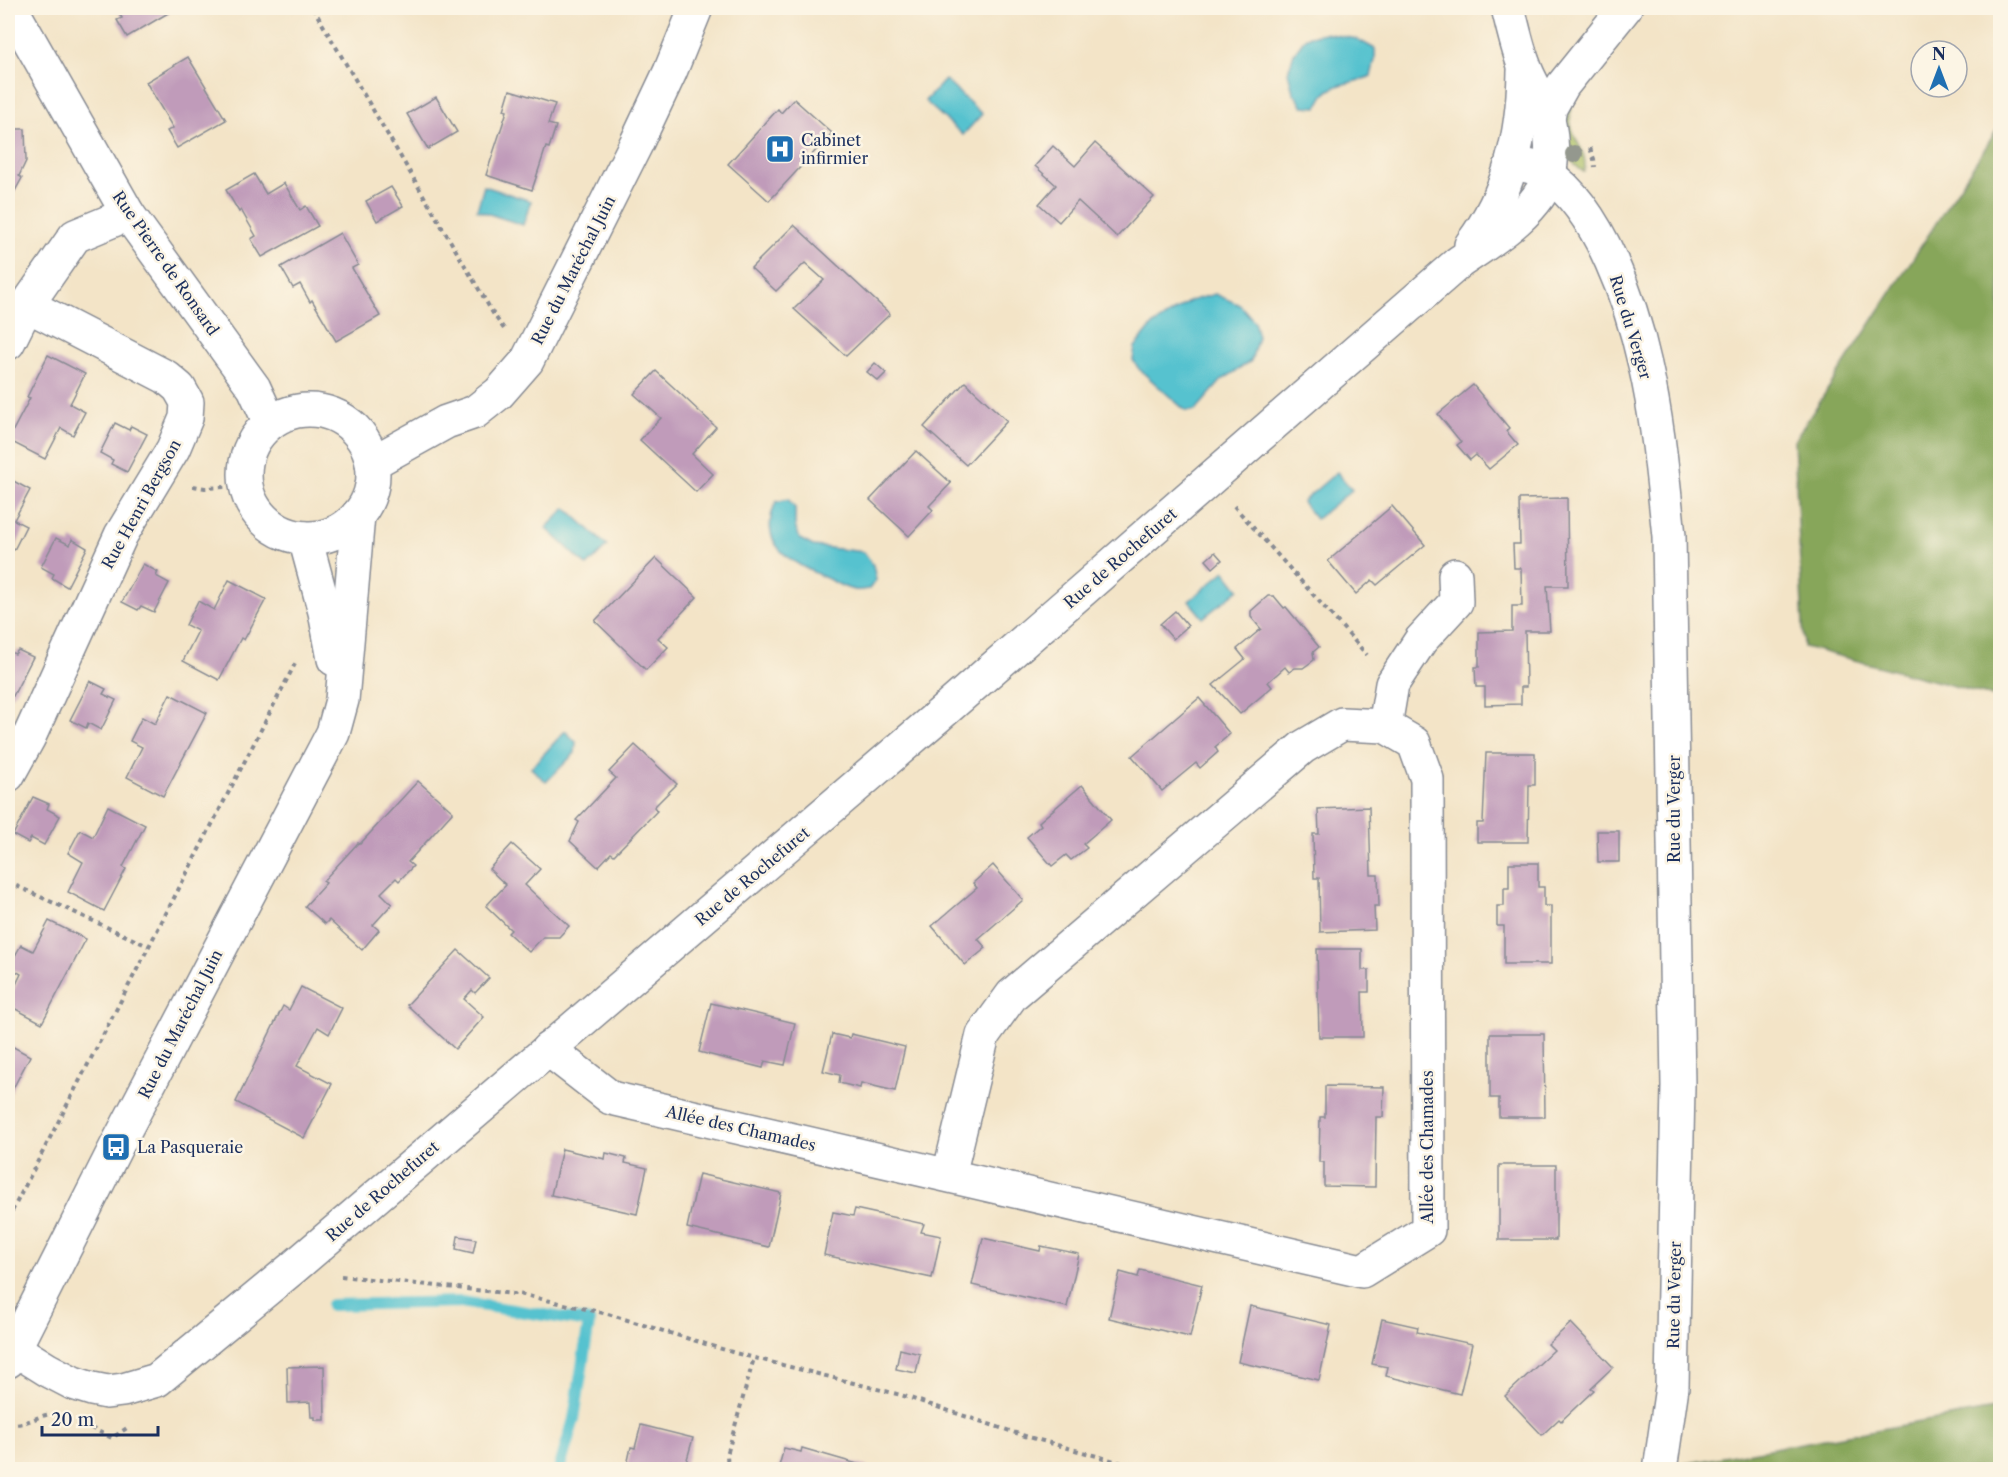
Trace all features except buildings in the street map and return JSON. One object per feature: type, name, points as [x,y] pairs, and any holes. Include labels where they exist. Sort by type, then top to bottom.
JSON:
[{"type":"street","name":"Rue Pierre de Ronsard","points":[[11,8],[128,214],[254,388],[270,423]]},
{"type":"street","name":"Rue du Maréchal Juin","points":[[372,463],[446,422],[474,412],[499,393],[527,361],[642,132],[696,8]]},
{"type":"street","points":[[1508,8],[1524,67],[1548,119],[1551,143],[1549,175]]},
{"type":"street","points":[[1548,119],[1555,97],[1625,8]]},
{"type":"street","points":[[1524,67],[1548,68],[1568,65],[1579,60],[1595,46]]},
{"type":"street","points":[[1513,163],[1521,117],[1524,67]]},
{"type":"street","name":"Rue du Verger","points":[[1513,163],[1532,167],[1549,175],[1575,201],[1599,237],[1612,264],[1636,330],[1652,398],[1669,536],[1678,1086],[1672,1387],[1660,1470]]},
{"type":"street","name":"Rue de Rochefuret","points":[[1458,263],[1479,235],[1496,206],[1513,163]]},
{"type":"street","name":"Rue de Rochefuret","points":[[10,1352],[92,1389],[107,1392],[157,1380],[303,1259],[937,717],[1458,263],[1504,229],[1529,207],[1549,175]]},
{"type":"street","points":[[8,343],[27,305],[75,236],[128,214]]},
{"type":"street","name":"Rue Henri Bergson","points":[[8,775],[29,736],[121,535],[173,450],[186,418],[187,402],[179,388],[166,377],[27,305]]},
{"type":"street","points":[[302,411],[317,411],[349,423],[361,436],[372,463],[373,484],[368,501],[344,529],[321,537],[304,538],[284,532],[263,519],[251,501],[246,486],[245,469],[249,451],[259,434],[270,423],[282,416],[302,411]]},
{"type":"street","name":"Rue du Maréchal Juin","points":[[10,1352],[333,733],[342,700],[358,515]]},
{"type":"street","name":"Rue du Maréchal Juin","points":[[304,538],[325,612],[342,700]]},
{"type":"street","points":[[1384,726],[1392,684],[1420,640],[1456,602],[1455,575]]},
{"type":"street","name":"Allée des Chamades","points":[[548,1049],[611,1098],[1362,1271],[1428,1230],[1427,779],[1414,743],[1384,726],[1342,724],[1304,747],[1012,995],[984,1035],[949,1175]]},
{"type":"path","points":[[313,8],[494,315],[527,361]]},
{"type":"path","points":[[157,475],[170,481],[205,488],[246,486]]},
{"type":"path","points":[[1228,499],[1392,684]]},
{"type":"path","points":[[8,1219],[301,653]]},
{"type":"path","points":[[8,882],[148,946]]},
{"type":"path","points":[[340,1276],[524,1295],[608,1314],[754,1358],[901,1395],[1025,1436],[1147,1470]]},
{"type":"path","points":[[728,1470],[727,1455],[754,1358]]},
{"type":"green space","points":[[1567,92],[1573,95],[1570,122],[1583,154],[1584,172],[1570,158],[1563,139],[1562,122]]},
{"type":"green space","points":[[2000,125],[2000,698],[1804,647],[1794,441]]},
{"type":"green space","points":[[2000,1408],[2000,1469],[1660,1470],[1661,1468]]},
{"type":"water","points":[[1324,33],[1357,39],[1375,49],[1371,76],[1330,90],[1317,107],[1303,106],[1293,92],[1288,72],[1294,53],[1306,37]]},
{"type":"water","points":[[945,80],[982,114],[963,135],[925,101]]},
{"type":"water","points":[[484,186],[531,201],[523,225],[477,210]]},
{"type":"water","points":[[1215,294],[1240,305],[1254,321],[1258,337],[1251,361],[1222,380],[1195,411],[1186,411],[1139,369],[1133,360],[1135,347],[1152,326],[1190,301]]},
{"type":"water","points":[[1337,472],[1352,490],[1316,519],[1302,502]]},
{"type":"water","points":[[788,499],[795,508],[795,526],[800,539],[813,546],[864,552],[873,565],[876,580],[869,589],[857,590],[843,587],[800,565],[780,550],[770,530],[771,517],[776,502]]},
{"type":"water","points":[[566,508],[607,546],[587,566],[546,528]]},
{"type":"water","points":[[1225,571],[1239,589],[1203,618],[1189,601]]},
{"type":"water","points":[[565,731],[576,742],[575,753],[546,782],[531,768]]},
{"type":"waterway","points":[[332,1305],[461,1302],[589,1322],[574,1419],[559,1470]]},
{"type":"place","name":"Cabinet infirmier","points":[[780,149]]},
{"type":"place","name":"La Pasqueraie","points":[[116,1147]]}]
